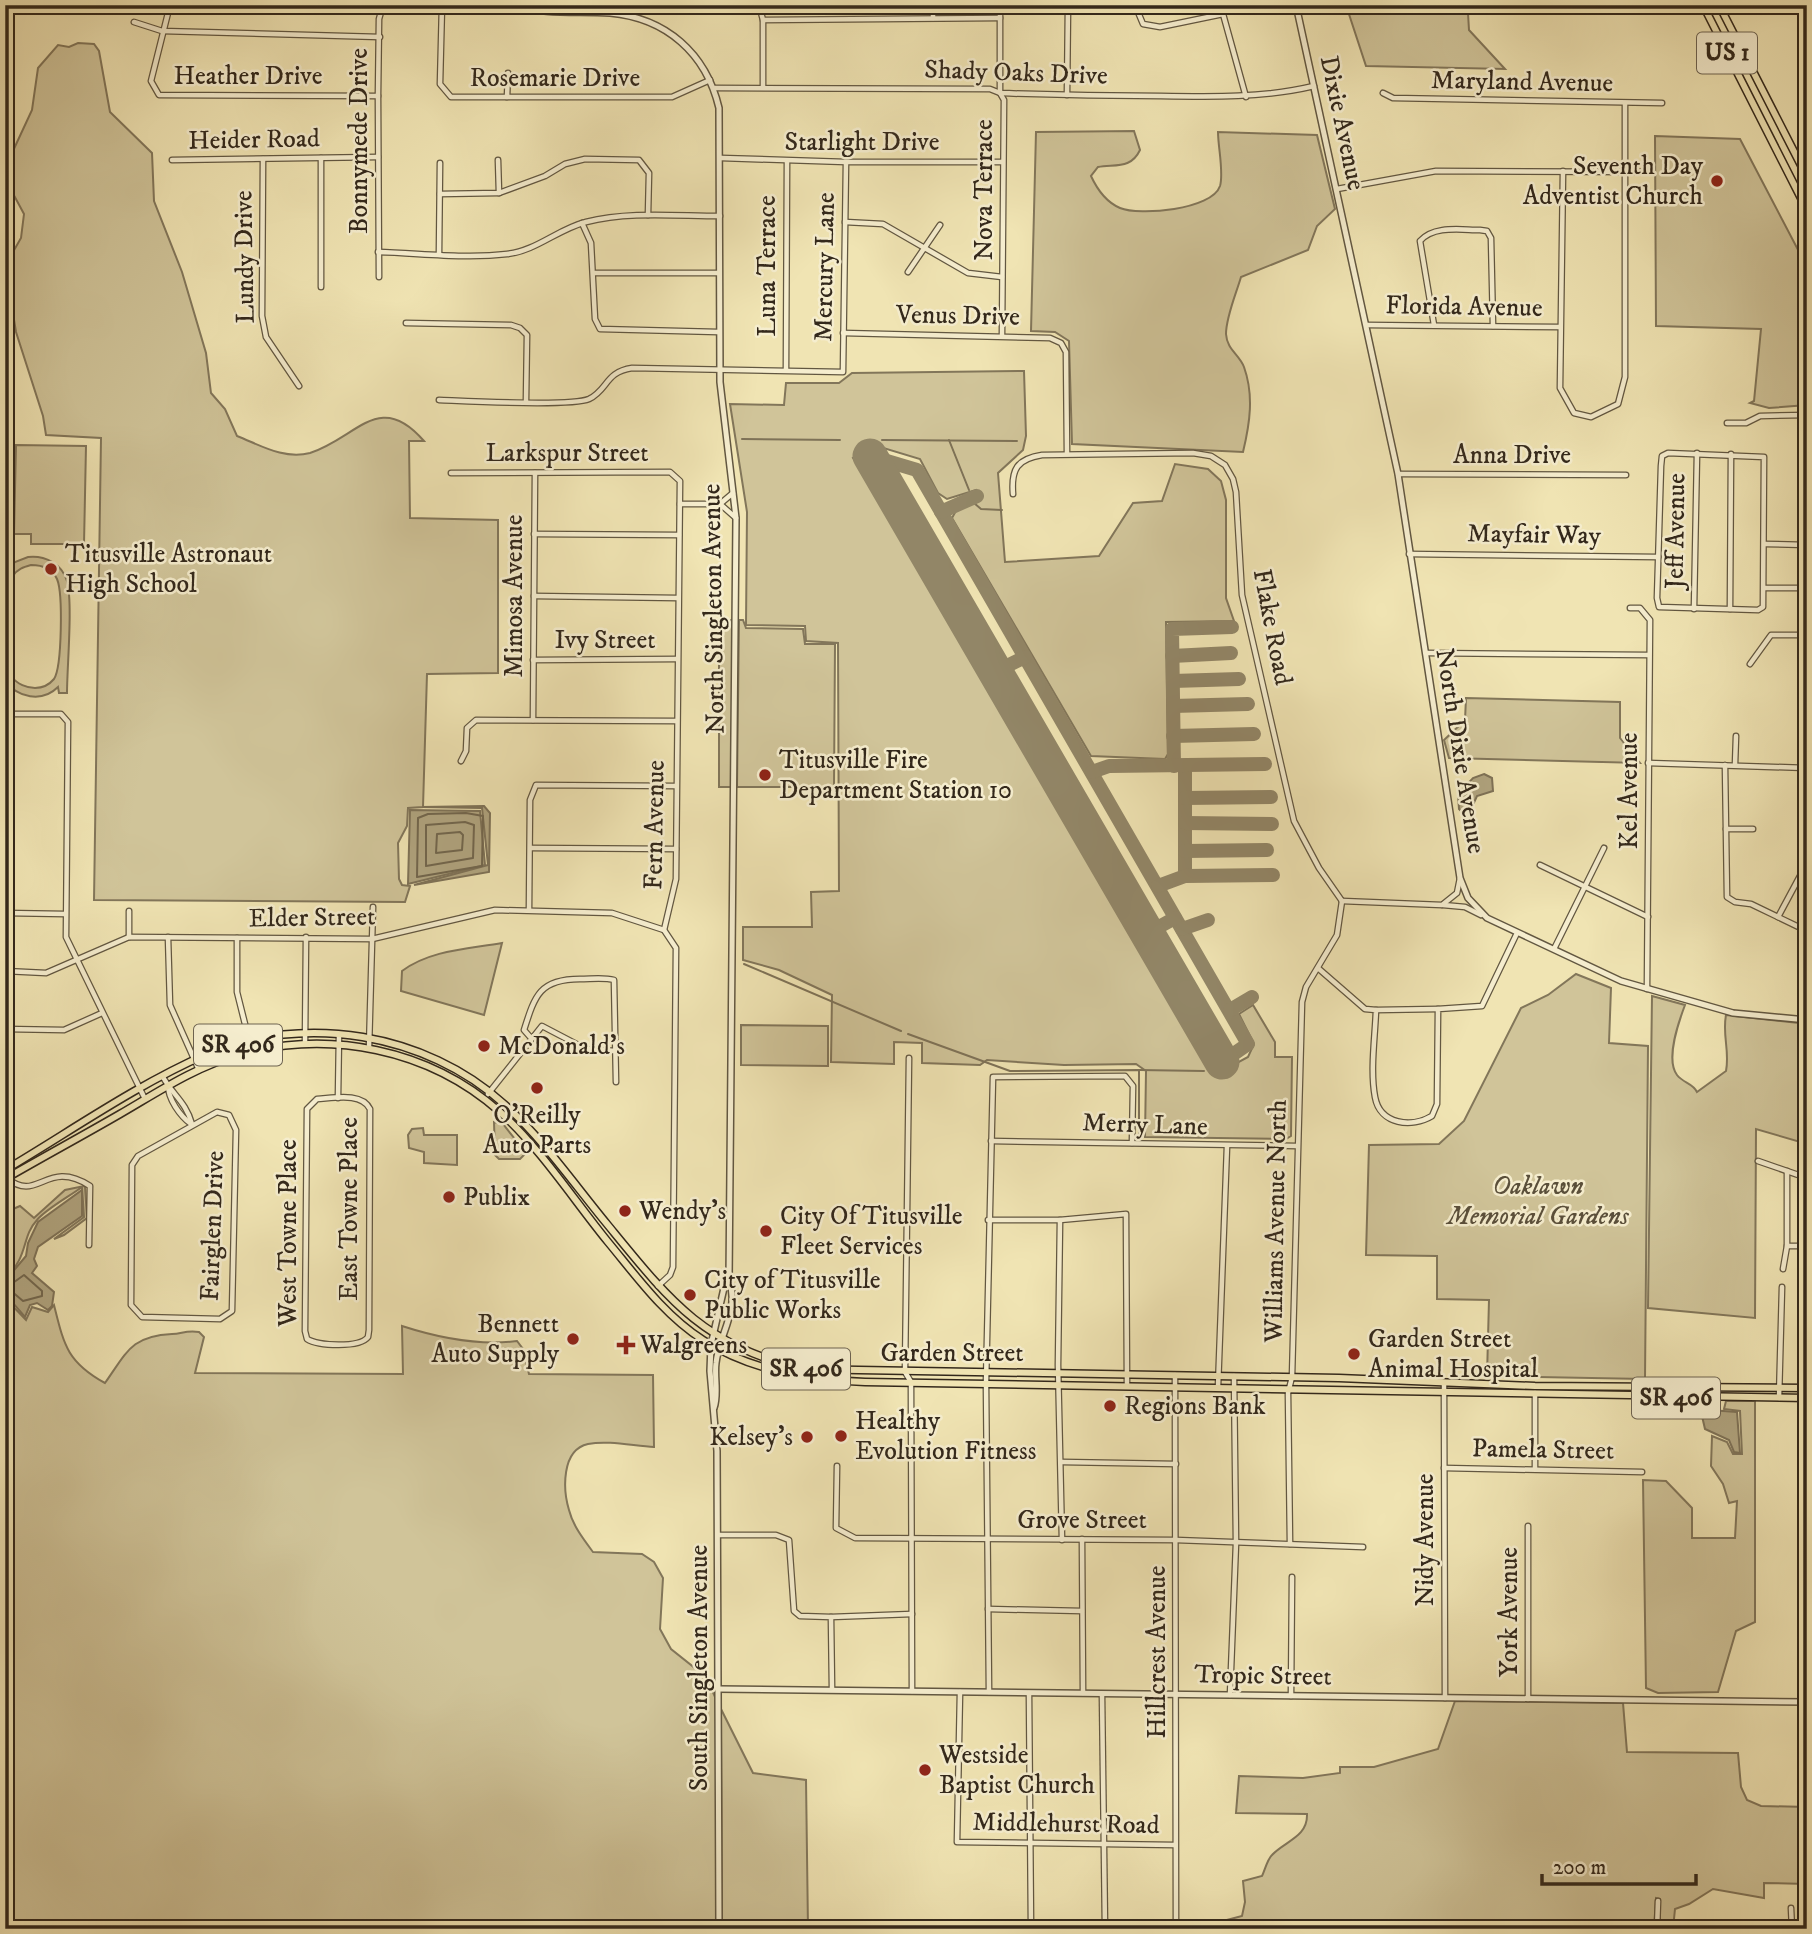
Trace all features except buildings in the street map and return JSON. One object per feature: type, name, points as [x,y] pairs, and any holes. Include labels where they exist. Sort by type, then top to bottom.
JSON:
[{"type":"main road","name":"US 1","points":[[1703,5],[1807,210]]},
{"type":"main road","name":"US 1","points":[[1719,5],[1807,177]]},
{"type":"main road","name":"Garden Street","points":[[6,1176],[140,1090],[195,1060],[248,1042],[305,1034],[339,1034],[370,1038],[412,1049],[447,1065],[489,1092],[527,1127],[658,1286],[687,1315],[714,1334],[763,1358],[801,1368],[905,1372],[1175,1374],[1535,1385],[1807,1388]]},
{"type":"main road","name":"Garden Street","points":[[6,1176],[199,1070],[252,1052],[305,1044],[338,1044],[369,1048],[426,1066],[483,1099],[501,1113],[669,1314],[711,1345],[764,1367],[797,1376],[835,1381],[1288,1388],[1535,1396],[1807,1398]]},
{"type":"main road","points":[[573,1199],[587,1211],[598,1212]]},
{"type":"main road","points":[[589,1218],[601,1222],[614,1232]]},
{"type":"main road","points":[[1339,1378],[1344,1390]]},
{"type":"street","points":[[162,31],[170,5]]},
{"type":"street","name":"Bonnymede Drive","points":[[379,277],[378,96],[383,5]]},
{"type":"street","name":"Rosemarie Drive","points":[[442,5],[440,84],[444,92],[451,97],[672,97],[711,80]]},
{"type":"street","name":"North Singleton Avenue","points":[[513,5],[547,13],[610,13],[640,18],[666,29],[690,47],[715,88],[719,108],[719,369],[722,418],[736,518],[729,1280],[732,1288],[731,1315],[723,1339]]},
{"type":"street","points":[[575,5],[575,14]]},
{"type":"street","points":[[759,5],[763,20],[763,88]]},
{"type":"street","points":[[933,5],[933,18]]},
{"type":"street","name":"Nova Terrace","points":[[1000,5],[1000,93],[1004,100],[1002,335]]},
{"type":"street","points":[[1067,95],[1068,5]]},
{"type":"street","points":[[1135,5],[1143,24],[1160,27],[1223,14],[1246,97]]},
{"type":"street","name":"Dixie Avenue","points":[[1296,5],[1349,249]]},
{"type":"street","points":[[763,20],[1000,18]]},
{"type":"street","points":[[134,22],[162,31],[380,37]]},
{"type":"street","name":"Heather Drive","points":[[162,31],[151,81],[159,95],[378,96]]},
{"type":"street","points":[[508,73],[508,97]]},
{"type":"street","name":"Shady Oaks Drive","points":[[715,88],[990,89],[1000,93],[1246,97],[1279,94],[1314,86]]},
{"type":"street","name":"Maryland Avenue","points":[[1383,93],[1393,98],[1662,103]]},
{"type":"street","points":[[1563,171],[1560,388],[1574,413],[1591,417],[1618,404],[1623,393],[1625,103]]},
{"type":"street","name":"Heider Road","points":[[172,160],[378,157]]},
{"type":"street","points":[[321,158],[321,287]]},
{"type":"street","name":"Lundy Drive","points":[[263,159],[262,316],[266,337],[299,386]]},
{"type":"street","points":[[440,194],[499,193],[545,176],[565,164],[585,159],[639,160],[649,173],[648,215]]},
{"type":"street","name":"Starlight Drive","points":[[721,159],[1003,162]]},
{"type":"street","points":[[498,160],[499,193]]},
{"type":"street","name":"Luna Terrace","points":[[786,370],[787,161]]},
{"type":"street","name":"Mercury Lane","points":[[786,370],[843,372],[846,162]]},
{"type":"street","points":[[439,254],[440,163]]},
{"type":"street","points":[[1337,189],[1436,171],[1648,172]]},
{"type":"street","points":[[378,252],[509,254],[528,249],[582,223],[606,217],[720,216]]},
{"type":"street","points":[[845,222],[883,224],[968,273],[1002,276]]},
{"type":"street","points":[[582,223],[591,243],[595,273],[595,318],[600,329],[718,332]]},
{"type":"street","points":[[908,272],[940,225]]},
{"type":"street","points":[[1434,325],[1420,241],[1427,234],[1438,231],[1480,230],[1487,231],[1491,238],[1493,326]]},
{"type":"street","name":"North Dixie Avenue","points":[[1349,249],[1398,474],[1460,878],[1468,898],[1487,918],[1647,990],[1733,1013],[1803,1020]]},
{"type":"street","points":[[595,273],[719,273]]},
{"type":"street","points":[[406,323],[511,325],[520,328],[527,335],[526,401]]},
{"type":"street","name":"Florida Avenue","points":[[1367,325],[1560,327]]},
{"type":"street","name":"Venus Drive","points":[[843,333],[1002,335],[1050,338],[1061,343],[1066,352],[1067,454]]},
{"type":"street","points":[[439,400],[589,399],[619,370],[786,370]]},
{"type":"street","points":[[1727,423],[1746,423],[1760,416],[1807,415]]},
{"type":"street","name":"Flake Road","points":[[1013,494],[1014,470],[1024,458],[1067,454],[1193,453],[1211,456],[1225,465],[1236,492],[1242,595],[1294,821],[1319,868],[1342,901]]},
{"type":"street","points":[[1668,453],[1731,454],[1764,457],[1763,607],[1758,610],[1730,610],[1660,607],[1657,598],[1662,457],[1668,453]]},
{"type":"street","name":"Jeff Avenue","points":[[1694,609],[1697,453]]},
{"type":"street","points":[[1730,610],[1731,454]]},
{"type":"street","name":"Larkspur Street","points":[[451,473],[670,472],[680,481]]},
{"type":"street","name":"Mimosa Avenue","points":[[533,720],[535,473]]},
{"type":"street","name":"Anna Drive","points":[[1398,474],[1626,475]]},
{"type":"street","name":"Fern Avenue","points":[[664,930],[676,878],[680,481]]},
{"type":"street","points":[[680,504],[720,504],[734,492]]},
{"type":"street","points":[[720,504],[736,518]]},
{"type":"street","points":[[534,534],[679,535]]},
{"type":"street","points":[[1765,544],[1807,545]]},
{"type":"street","name":"Mayfair Way","points":[[1409,554],[1658,557]]},
{"type":"street","points":[[1765,588],[1807,588]]},
{"type":"street","points":[[534,596],[678,598]]},
{"type":"street","name":"Kel Avenue","points":[[1630,608],[1640,608],[1649,616],[1647,990]]},
{"type":"street","points":[[1750,664],[1771,635],[1807,635]]},
{"type":"street","points":[[1426,653],[1649,655]]},
{"type":"street","name":"Ivy Street","points":[[533,660],[677,659]]},
{"type":"street","points":[[8,852],[8,714],[61,714],[68,722],[66,937],[145,1100]]},
{"type":"street","points":[[461,761],[466,751],[467,728],[476,720],[676,721]]},
{"type":"street","points":[[1735,765],[1736,736]]},
{"type":"street","points":[[1648,763],[1807,768]]},
{"type":"street","points":[[1725,765],[1727,897],[1807,931]]},
{"type":"street","points":[[529,910],[530,800],[536,785],[676,786]]},
{"type":"street","points":[[1726,829],[1753,829]]},
{"type":"street","points":[[531,848],[676,849]]},
{"type":"street","points":[[1554,950],[1604,848]]},
{"type":"street","points":[[1778,917],[1807,863]]},
{"type":"street","points":[[1540,865],[1648,917]]},
{"type":"street","points":[[1442,905],[1457,893],[1460,878]]},
{"type":"street","points":[[1342,901],[1465,907],[1487,918]]},
{"type":"street","name":"Williams Avenue North","points":[[1288,1388],[1292,1377],[1302,1002],[1306,987],[1319,969],[1337,934],[1342,901]]},
{"type":"street","points":[[369,1048],[373,907]]},
{"type":"street","name":"Elder Street","points":[[5,971],[46,973],[129,937],[372,939],[495,910],[612,913],[664,930]]},
{"type":"street","points":[[129,911],[129,937]]},
{"type":"street","points":[[5,913],[65,914]]},
{"type":"street","points":[[658,1286],[673,1266],[676,948],[664,930]]},
{"type":"street","points":[[1319,969],[1365,1009],[1482,1006],[1517,933]]},
{"type":"street","points":[[168,937],[170,1005],[199,1070]]},
{"type":"street","points":[[305,1044],[306,937]]},
{"type":"street","points":[[237,938],[237,992],[252,1052]]},
{"type":"street","points":[[531,1038],[524,1030],[535,996],[546,986],[562,979],[611,979],[616,984],[616,1082]]},
{"type":"street","points":[[1803,1020],[1807,1003]]},
{"type":"street","points":[[1376,1010],[1375,1098],[1388,1118],[1406,1123],[1432,1116],[1437,1104],[1438,1009]]},
{"type":"street","points":[[5,1029],[64,1030],[102,1013]]},
{"type":"street","points":[[483,1099],[542,1026],[586,1049],[616,1051]]},
{"type":"street","points":[[338,1098],[339,1034]]},
{"type":"street","points":[[909,1058],[905,1372],[911,1382],[912,1691]]},
{"type":"street","points":[[989,1692],[986,1373],[993,1077],[1125,1076],[1130,1079],[1132,1143]]},
{"type":"street","name":"Fairglen Drive","points":[[163,1077],[168,1086],[174,1088],[192,1125]]},
{"type":"street","name":"West Towne Place","points":[[338,1098],[313,1100],[307,1109],[305,1331],[307,1339],[315,1343],[361,1343]]},
{"type":"street","name":"East Towne Place","points":[[338,1098],[363,1099],[370,1109],[369,1331],[368,1338],[361,1343]]},
{"type":"street","name":"Fairglen Drive","points":[[217,1112],[229,1115],[236,1130],[234,1304],[228,1316],[220,1319],[145,1318],[137,1315],[131,1305],[132,1165],[138,1156],[192,1125],[217,1112]]},
{"type":"street","name":"Merry Lane","points":[[991,1141],[1297,1146]]},
{"type":"street","points":[[1218,1387],[1227,1146]]},
{"type":"street","points":[[1758,1161],[1807,1178]]},
{"type":"street","points":[[1783,1269],[1787,1245],[1787,1171]]},
{"type":"street","points":[[6,1176],[18,1187],[26,1188],[58,1175],[74,1177],[90,1186],[89,1245]]},
{"type":"street","points":[[988,1220],[1060,1220],[1126,1214],[1127,1386]]},
{"type":"street","points":[[1060,1220],[1062,1540]]},
{"type":"street","points":[[1787,1245],[1807,1246]]},
{"type":"street","name":"North Singleton Avenue","points":[[711,1345],[724,1287],[729,1280]]},
{"type":"street","points":[[1779,1399],[1782,1287]]},
{"type":"street","name":"South Singleton Avenue","points":[[719,1929],[715,1408],[716,1360],[723,1339]]},
{"type":"street","name":"South Singleton Avenue","points":[[711,1345],[710,1371],[715,1408]]},
{"type":"street","name":"Hillcrest Avenue","points":[[1175,1374],[1178,1695],[1176,1929]]},
{"type":"street","points":[[1230,1695],[1236,1543],[1234,1376]]},
{"type":"street","name":"Nidy Avenue","points":[[1444,1381],[1446,1698]]},
{"type":"street","points":[[1491,1394],[1492,1383]]},
{"type":"street","points":[[1535,1385],[1535,1468]]},
{"type":"street","points":[[1598,1386],[1598,1396]]},
{"type":"street","points":[[1693,1387],[1693,1398]]},
{"type":"street","points":[[1288,1388],[1290,1544]]},
{"type":"street","points":[[1061,1462],[1176,1464]]},
{"type":"street","name":"Grove Street","points":[[837,1466],[836,1528],[855,1538],[1176,1540],[1363,1547]]},
{"type":"street","name":"Pamela Street","points":[[1443,1468],[1642,1472]]},
{"type":"street","name":"York Avenue","points":[[1528,1526],[1528,1699]]},
{"type":"street","points":[[718,1535],[785,1536],[791,1546],[794,1611],[800,1616],[912,1614]]},
{"type":"street","points":[[1082,1539],[1083,1693]]},
{"type":"street","points":[[1290,1696],[1292,1577]]},
{"type":"street","points":[[988,1609],[1082,1611]]},
{"type":"street","points":[[831,1617],[832,1689]]},
{"type":"street","name":"Tropic Street","points":[[718,1689],[1807,1702]]},
{"type":"street","name":"Middlehurst Road","points":[[960,1692],[957,1842],[1175,1845]]},
{"type":"street","points":[[1030,1693],[1031,1929]]},
{"type":"street","points":[[1102,1694],[1105,1929]]},
{"type":"street","points":[[1657,1929],[1658,1901]]},
{"type":"street","points":[[1791,1908],[1792,1929]]},
{"type":"green space","points":[[1346,5],[1570,5],[1559,13],[1468,13],[1469,30],[1505,69],[1366,66]]},
{"type":"green space","points":[[78,43],[94,44],[99,51],[110,112],[152,153],[154,201],[182,272],[206,353],[211,393],[225,409],[237,436],[272,450],[300,455],[327,446],[368,422],[381,418],[394,419],[408,426],[424,441],[409,441],[410,518],[498,520],[498,673],[427,674],[423,807],[408,808],[407,826],[398,843],[399,879],[402,885],[410,886],[405,902],[94,900],[101,438],[46,435],[43,416],[16,332],[9,289],[9,259],[21,238],[24,214],[10,188],[6,166],[32,110],[38,68],[58,45],[69,47]]},
{"type":"green space","points":[[1134,131],[1140,150],[1136,156],[1128,163],[1098,167],[1091,176],[1102,195],[1110,202],[1120,208],[1143,211],[1190,206],[1214,194],[1221,181],[1218,132],[1317,135],[1335,209],[1317,226],[1308,250],[1241,277],[1228,320],[1227,339],[1244,367],[1249,388],[1249,420],[1243,452],[1072,444],[1069,341],[1055,332],[1031,331],[1036,132]]},
{"type":"green space","points":[[1655,136],[1740,139],[1807,267],[1807,405],[1769,408],[1750,403],[1754,401],[1761,329],[1656,326]]},
{"type":"green space","points":[[1024,371],[1026,436],[1023,450],[998,473],[1005,562],[1099,556],[1133,503],[1162,501],[1175,464],[1208,469],[1221,481],[1226,500],[1226,598],[1234,621],[1166,622],[1168,754],[1165,759],[1091,756],[952,518],[958,507],[979,499],[976,490],[947,499],[938,493],[920,459],[877,446],[853,458],[1215,1075],[1248,1057],[1254,1044],[1239,1014],[1253,1005],[1275,1042],[1275,1057],[1292,1057],[1291,1136],[1286,1139],[1145,1137],[1146,1071],[1136,1064],[1064,1065],[987,1060],[980,1065],[922,1063],[922,1043],[894,1042],[894,1064],[831,1062],[832,995],[779,970],[743,960],[743,927],[812,927],[811,892],[839,891],[838,643],[806,641],[805,626],[746,625],[747,512],[730,404],[784,405],[786,383],[839,383],[852,373]]},
{"type":"green space","points":[[16,445],[86,446],[84,544],[31,544],[31,534],[14,534]]},
{"type":"green space","points":[[28,557],[46,559],[57,565],[65,575],[69,591],[70,619],[67,693],[59,693],[58,687],[45,695],[30,696],[16,691],[5,680],[5,559],[10,559],[11,567],[15,562]],"holes":[[[31,565],[43,567],[55,575],[59,587],[61,614],[57,672],[50,683],[35,688],[22,685],[12,677],[9,658],[11,583],[17,572]]]},
{"type":"green space","points":[[733,620],[732,787],[719,787],[719,621]]},
{"type":"green space","points":[[739,620],[743,620],[746,628],[803,629],[805,644],[835,644],[834,787],[737,787]]},
{"type":"green space","points":[[1466,698],[1620,702],[1620,738],[1640,763],[1449,758],[1444,740],[1465,720]]},
{"type":"green space","points":[[502,943],[484,1015],[401,991],[402,971],[413,964],[437,954]]},
{"type":"green space","name":"Oaklawn Memorial Gardens","points":[[1576,974],[1611,988],[1609,1043],[1648,1046],[1645,1379],[1487,1376],[1489,1300],[1437,1299],[1437,1256],[1366,1255],[1369,1145],[1439,1144],[1464,1121],[1521,1008],[1548,995]]},
{"type":"green space","points":[[1652,996],[1685,1005],[1674,1040],[1672,1060],[1677,1075],[1697,1092],[1726,1071],[1726,1015],[1799,1023],[1805,1076],[1807,1144],[1756,1129],[1755,1318],[1648,1308]]},
{"type":"green space","points":[[741,1025],[828,1026],[828,1066],[741,1065]]},
{"type":"green space","points":[[494,1122],[503,1124],[526,1153],[520,1159],[499,1159],[495,1155]]},
{"type":"green space","points":[[423,1128],[424,1135],[457,1135],[457,1165],[424,1163],[424,1152],[409,1148],[408,1135],[412,1129]]},
{"type":"green space","points":[[84,1186],[87,1218],[54,1239],[84,1217],[82,1187],[37,1220],[18,1262],[5,1278],[6,1212],[20,1206],[34,1218],[65,1190]]},
{"type":"green space","points":[[5,1298],[26,1320],[32,1307],[48,1312],[54,1305],[69,1351],[82,1368],[105,1383],[125,1354],[139,1342],[158,1335],[190,1331],[199,1332],[204,1337],[195,1373],[403,1374],[402,1326],[459,1340],[517,1341],[523,1349],[529,1374],[653,1375],[654,1447],[604,1443],[588,1444],[579,1448],[573,1454],[566,1472],[566,1492],[573,1522],[593,1552],[642,1554],[654,1562],[663,1578],[660,1629],[671,1649],[706,1677],[716,1699],[717,1929],[5,1929]]},
{"type":"green space","points":[[1726,1401],[1755,1401],[1755,1622],[1736,1631],[1718,1692],[1658,1693],[1646,1688],[1643,1480],[1666,1481],[1692,1508],[1692,1538],[1735,1538],[1737,1501],[1729,1503],[1723,1484],[1711,1466],[1712,1436],[1727,1442],[1733,1454],[1742,1454],[1740,1411],[1724,1409]]},
{"type":"green space","points":[[1455,1701],[1623,1703],[1627,1752],[1738,1753],[1741,1787],[1747,1800],[1761,1806],[1807,1807],[1807,1884],[1764,1883],[1764,1898],[1713,1889],[1675,1909],[1673,1929],[1660,1929],[1660,1899],[1656,1898],[1654,1929],[1218,1929],[1227,1920],[1242,1916],[1245,1902],[1243,1881],[1262,1876],[1270,1857],[1295,1838],[1306,1822],[1307,1814],[1236,1813],[1239,1776],[1303,1778],[1340,1773],[1340,1767],[1374,1767],[1438,1749]]},
{"type":"green space","points":[[721,1709],[753,1773],[806,1780],[808,1929],[722,1929]]},
{"type":"water","points":[[1484,774],[1492,778],[1493,791],[1477,796],[1472,807],[1462,812],[1459,809],[1458,794],[1473,778]]},
{"type":"water","points":[[484,806],[490,813],[489,872],[414,885],[488,865],[482,808],[422,807]]},
{"type":"water","points":[[410,810],[480,811],[485,865],[408,884]]},
{"type":"water","points":[[82,1190],[82,1216],[38,1247],[34,1259],[37,1266],[32,1273],[54,1292],[52,1306],[48,1310],[37,1303],[30,1305],[25,1317],[5,1294],[5,1281],[26,1256],[28,1243],[38,1222]]},
{"type":"water","points":[[1709,1410],[1737,1412],[1740,1453],[1734,1452],[1729,1440],[1705,1429],[1702,1416]]},
{"type":"waterway","points":[[742,439],[840,440]]},
{"type":"waterway","points":[[882,440],[1017,441]]},
{"type":"waterway","points":[[949,440],[969,490]]},
{"type":"waterway","points":[[974,503],[981,509],[1002,510]]},
{"type":"waterway","points":[[744,964],[901,1031]]},
{"type":"waterway","points":[[908,1034],[1010,1071],[1139,1070],[1139,1140]]},
{"type":"waterway","points":[[1139,1070],[1204,1071]]},
{"type":"taxiway","points":[[870,456],[917,470],[1248,1044],[1222,1062]]},
{"type":"taxiway","points":[[941,512],[977,496]]},
{"type":"taxiway","points":[[1174,766],[1172,629],[1232,627]]},
{"type":"taxiway","points":[[1172,656],[1231,653]]},
{"type":"taxiway","points":[[995,672],[1025,657]]},
{"type":"taxiway","points":[[1173,681],[1239,679]]},
{"type":"taxiway","points":[[1173,706],[1248,704]]},
{"type":"taxiway","points":[[1173,736],[1254,734]]},
{"type":"taxiway","points":[[1092,772],[1109,766],[1265,764]]},
{"type":"taxiway","points":[[1185,766],[1185,876]]},
{"type":"taxiway","points":[[1185,798],[1271,797]]},
{"type":"taxiway","points":[[1185,823],[1272,824]]},
{"type":"taxiway","points":[[1185,851],[1267,850]]},
{"type":"taxiway","points":[[1158,886],[1185,876],[1273,875]]},
{"type":"taxiway","points":[[1148,933],[1175,918]]},
{"type":"taxiway","points":[[1182,929],[1208,920]]},
{"type":"taxiway","points":[[1230,1010],[1252,997]]},
{"type":"runway","points":[[870,456],[1222,1062]]},
{"type":"place","name":"Seventh Day Adventist Church","points":[[1717,181]]},
{"type":"place","name":"Titusville Astronaut High School","points":[[51,569]]},
{"type":"place","name":"Titusville Fire Department Station 10","points":[[765,775]]},
{"type":"place","name":"McDonald's","points":[[484,1046]]},
{"type":"place","name":"O'Reilly Auto Parts","points":[[537,1088]]},
{"type":"place","name":"Publix","points":[[449,1197]]},
{"type":"place","name":"Wendy's","points":[[625,1211]]},
{"type":"place","name":"City Of Titusville Fleet Services","points":[[766,1231]]},
{"type":"place","name":"City of Titusville Public Works","points":[[690,1295]]},
{"type":"place","name":"Bennett Auto Supply","points":[[573,1339]]},
{"type":"place","name":"Walgreens","points":[[626,1345]]},
{"type":"place","name":"Garden Street Animal Hospital","points":[[1354,1354]]},
{"type":"place","name":"Regions Bank","points":[[1110,1406]]},
{"type":"place","name":"Healthy Evolution Fitness","points":[[841,1436]]},
{"type":"place","name":"Kelsey's","points":[[807,1437]]},
{"type":"place","name":"Westside Baptist Church","points":[[925,1770]]}]
